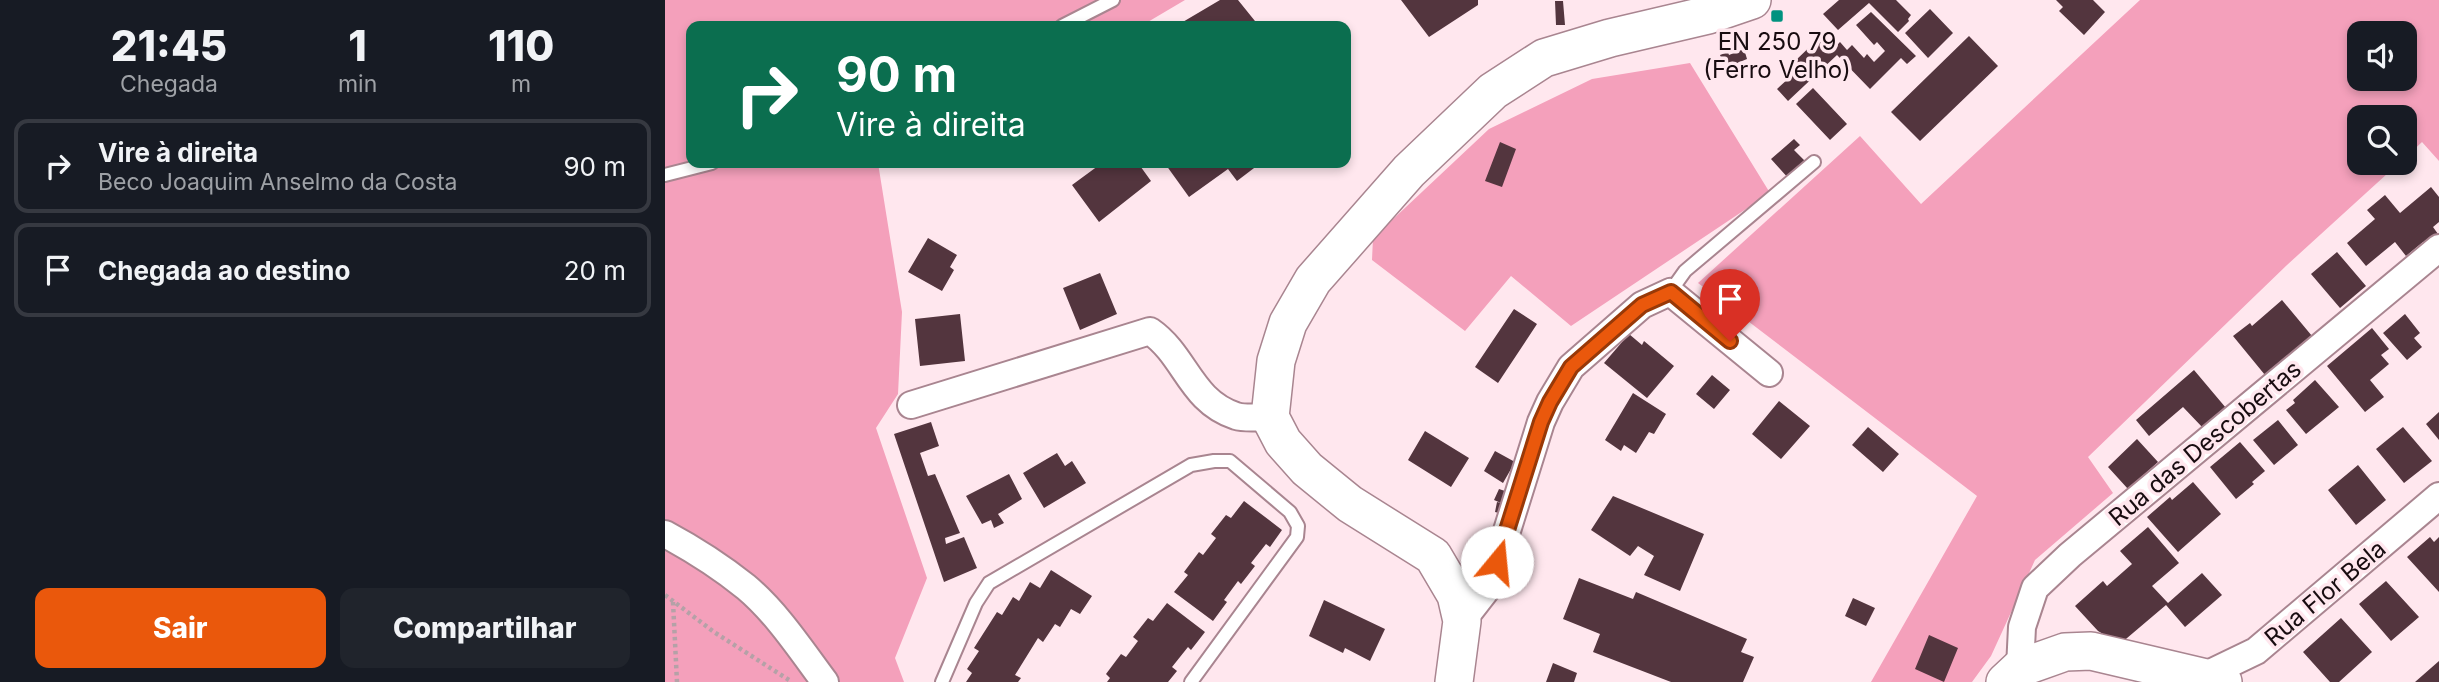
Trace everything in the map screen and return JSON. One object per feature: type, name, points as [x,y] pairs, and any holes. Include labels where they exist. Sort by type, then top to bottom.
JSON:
[{"type":"main road","points":[[1454,682],[1462,621],[1456,595],[1433,556],[1350,505],[1307,470],[1283,442],[1270,417],[1276,361],[1288,323],[1314,280],[1409,171],[1493,91],[1544,58],[1610,38],[1708,15],[1752,0]]},
{"type":"main road","points":[[2012,675],[2065,652],[2091,651],[2213,679]]},
{"type":"street","name":"Rua das Descobertas","points":[[2012,675],[2022,627],[2035,588],[2070,555],[2439,248]]},
{"type":"street","points":[[1462,621],[1490,585],[1541,422],[1550,402],[1571,367],[1642,305],[1671,292],[1769,373]]},
{"type":"street","points":[[911,405],[1150,331],[1165,342],[1200,394],[1237,416],[1270,417]]},
{"type":"street","name":"Rua Flor Bela","points":[[2213,679],[2256,651],[2439,496]]},
{"type":"street","points":[[665,534],[694,550],[747,589],[778,621],[825,682]]},
{"type":"lane","points":[[1072,21],[1113,0]]},
{"type":"lane","points":[[1671,292],[1685,271],[1815,162]]},
{"type":"lane","points":[[665,175],[692,168]]},
{"type":"lane","points":[[941,682],[976,603],[989,583],[1191,466],[1230,461],[1290,512],[1298,526],[1297,537],[1191,682]]},
{"type":"path","points":[[665,595],[714,632],[793,682]]},
{"type":"path","points":[[673,601],[677,682]]},
{"type":"shaded area","points":[[665,0],[1185,0],[1149,21],[686,21],[686,168],[879,168],[902,312],[898,394],[876,428],[927,578],[895,658],[904,682],[665,682]]},
{"type":"shaded area","points":[[2140,0],[2439,0],[2439,161],[2422,142],[2417,147],[2417,105],[2347,105],[2347,175],[2386,175],[2287,265],[2088,457],[2113,493],[2035,560],[1991,656],[1972,682],[1871,682],[1977,496],[1698,283],[1860,136],[1921,204]]},
{"type":"shaded area","points":[[1690,63],[1770,193],[1571,326],[1511,276],[1465,331],[1372,260],[1373,238],[1489,129],[1592,79]]},
{"type":"building","points":[[1220,0],[1238,0],[1255,21],[1184,21]]},
{"type":"building","points":[[1401,0],[1478,0],[1478,5],[1429,37]]},
{"type":"building","points":[[1839,0],[1896,0],[1911,15],[1898,32],[1869,3],[1838,30],[1823,14]]},
{"type":"building","points":[[2056,0],[2093,0],[2105,12],[2084,35],[2059,11],[2063,7]]},
{"type":"building","points":[[1555,1],[1563,1],[1565,25],[1556,25]]},
{"type":"building","points":[[1930,9],[1953,33],[1928,58],[1905,33]]},
{"type":"building","points":[[1871,12],[1916,56],[1907,64],[1901,58],[1870,89],[1837,55],[1788,101],[1777,89],[1789,78],[1787,75],[1798,64],[1795,61],[1819,38],[1831,51],[1840,42],[1847,50],[1852,45],[1864,58],[1867,54],[1874,62],[1885,51],[1877,42],[1874,45],[1856,25]]},
{"type":"building","points":[[1969,36],[1998,66],[1920,141],[1891,112]]},
{"type":"building","points":[[1744,49],[1747,59],[1725,68],[1720,55],[1728,52],[1729,55]]},
{"type":"building","points":[[1813,88],[1847,124],[1830,140],[1796,104]]},
{"type":"building","points":[[1794,139],[1800,145],[1794,150],[1807,163],[1789,179],[1771,159]]},
{"type":"building","points":[[1500,142],[1516,149],[1502,187],[1485,181]]},
{"type":"building","points":[[1095,168],[1142,168],[1151,181],[1099,222],[1072,185]]},
{"type":"building","points":[[1168,168],[1254,168],[1237,181],[1228,169],[1189,197]]},
{"type":"building","points":[[2431,187],[2439,197],[2439,222],[2433,227],[2438,234],[2406,256],[2395,242],[2366,266],[2347,243],[2375,219],[2367,210],[2385,195],[2400,213]]},
{"type":"building","points":[[928,238],[957,255],[950,267],[954,270],[942,291],[908,272]]},
{"type":"building","points":[[2337,252],[2366,286],[2340,308],[2311,274]]},
{"type":"building","points":[[1100,273],[1117,314],[1080,330],[1063,288]]},
{"type":"building","points":[[2282,300],[2312,336],[2265,375],[2233,336],[2250,323],[2252,326]]},
{"type":"building","points":[[1514,309],[1537,324],[1498,383],[1475,367]]},
{"type":"building","points":[[960,314],[965,361],[920,366],[915,319]]},
{"type":"building","points":[[2405,314],[2420,333],[2414,338],[2422,347],[2407,360],[2383,333]]},
{"type":"building","points":[[2372,328],[2389,349],[2381,355],[2389,364],[2370,380],[2384,397],[2365,412],[2327,366]]},
{"type":"building","points":[[1629,334],[1642,345],[1644,341],[1674,366],[1647,398],[1604,363]]},
{"type":"building","points":[[2194,370],[2226,408],[2203,428],[2183,407],[2149,436],[2136,420]]},
{"type":"building","points":[[1712,375],[1730,390],[1714,409],[1696,394]]},
{"type":"building","points":[[2315,380],[2339,407],[2306,434],[2286,410]]},
{"type":"building","points":[[1633,393],[1666,414],[1654,434],[1649,432],[1636,453],[1624,445],[1621,451],[1605,440]]},
{"type":"building","points":[[1779,401],[1810,426],[1781,459],[1752,434]]},
{"type":"building","points":[[2439,412],[2439,440],[2426,424]]},
{"type":"building","points":[[2278,420],[2298,445],[2274,465],[2253,440]]},
{"type":"building","points":[[931,422],[939,446],[920,453],[928,476],[935,474],[960,533],[945,538],[946,544],[964,537],[977,568],[944,582],[894,434]]},
{"type":"building","points":[[1868,427],[1899,454],[1883,472],[1852,445]]},
{"type":"building","points":[[2403,427],[2432,461],[2404,483],[2376,449]]},
{"type":"building","points":[[1425,431],[1469,458],[1451,487],[1408,460]]},
{"type":"building","points":[[2137,439],[2158,462],[2128,489],[2108,467]]},
{"type":"building","points":[[2240,442],[2265,471],[2236,499],[2210,467]]},
{"type":"building","points":[[1495,451],[1515,462],[1503,483],[1484,471]]},
{"type":"building","points":[[1057,453],[1065,466],[1072,461],[1086,483],[1044,508],[1023,473]]},
{"type":"building","points":[[2358,465],[2386,500],[2356,525],[2328,490]]},
{"type":"building","points":[[1009,474],[1022,499],[998,514],[1004,523],[994,528],[991,520],[982,524],[966,496]]},
{"type":"building","points":[[2193,482],[2221,514],[2178,552],[2147,517]]},
{"type":"building","points":[[1499,489],[1514,494],[1507,515],[1495,512],[1497,502],[1501,503],[1494,500]]},
{"type":"building","points":[[1613,496],[1704,534],[1680,591],[1644,575],[1654,556],[1638,546],[1630,556],[1591,530]]},
{"type":"building","points":[[1244,501],[1282,530],[1270,547],[1266,544],[1251,563],[1255,566],[1241,584],[1238,581],[1213,621],[1174,592],[1188,575],[1184,572],[1199,552],[1203,555],[1216,538],[1211,534],[1226,515],[1231,518]]},
{"type":"building","points":[[2148,527],[2179,563],[2152,586],[2168,603],[2202,573],[2222,595],[2185,627],[2166,605],[2120,644],[2098,631],[2075,606],[2103,581],[2107,586],[2132,564],[2120,551]]},
{"type":"building","points":[[2430,537],[2434,542],[2439,537],[2439,592],[2407,557]]},
{"type":"building","points":[[1051,570],[1092,596],[1080,614],[1071,609],[1060,627],[1055,624],[1043,642],[1038,638],[1015,675],[1021,678],[1018,682],[966,682],[972,673],[967,669],[979,651],[974,648],[997,612],[1002,615],[1013,597],[1019,601],[1030,582],[1040,588]]},
{"type":"building","points":[[1579,578],[1633,599],[1636,592],[1747,639],[1741,652],[1754,657],[1743,682],[1671,682],[1593,652],[1600,634],[1563,619]]},
{"type":"building","points":[[2386,581],[2419,617],[2391,641],[2359,604]]},
{"type":"building","points":[[1853,598],[1875,608],[1866,626],[1845,616]]},
{"type":"building","points":[[1324,600],[1385,629],[1370,661],[1345,648],[1343,653],[1309,636]]},
{"type":"building","points":[[1167,603],[1205,632],[1191,650],[1188,647],[1172,667],[1177,671],[1168,682],[1107,682],[1110,678],[1106,674],[1121,654],[1126,657],[1138,641],[1133,637],[1148,618],[1153,621]]},
{"type":"building","points":[[2341,618],[2372,652],[2339,682],[2330,682],[2303,652]]},
{"type":"building","points":[[1929,635],[1958,648],[1944,682],[1915,669]]},
{"type":"building","points":[[2439,661],[2439,682],[2415,682]]},
{"type":"building","points":[[1553,663],[1577,673],[1574,682],[1546,682]]},
{"type":"place","name":"EN 250 79 (Ferro Velho)","points":[[1777,16]]},
{"type":"route","points":[[1497,562],[1541,422],[1571,367],[1642,305],[1671,292],[1730,341]]}]
